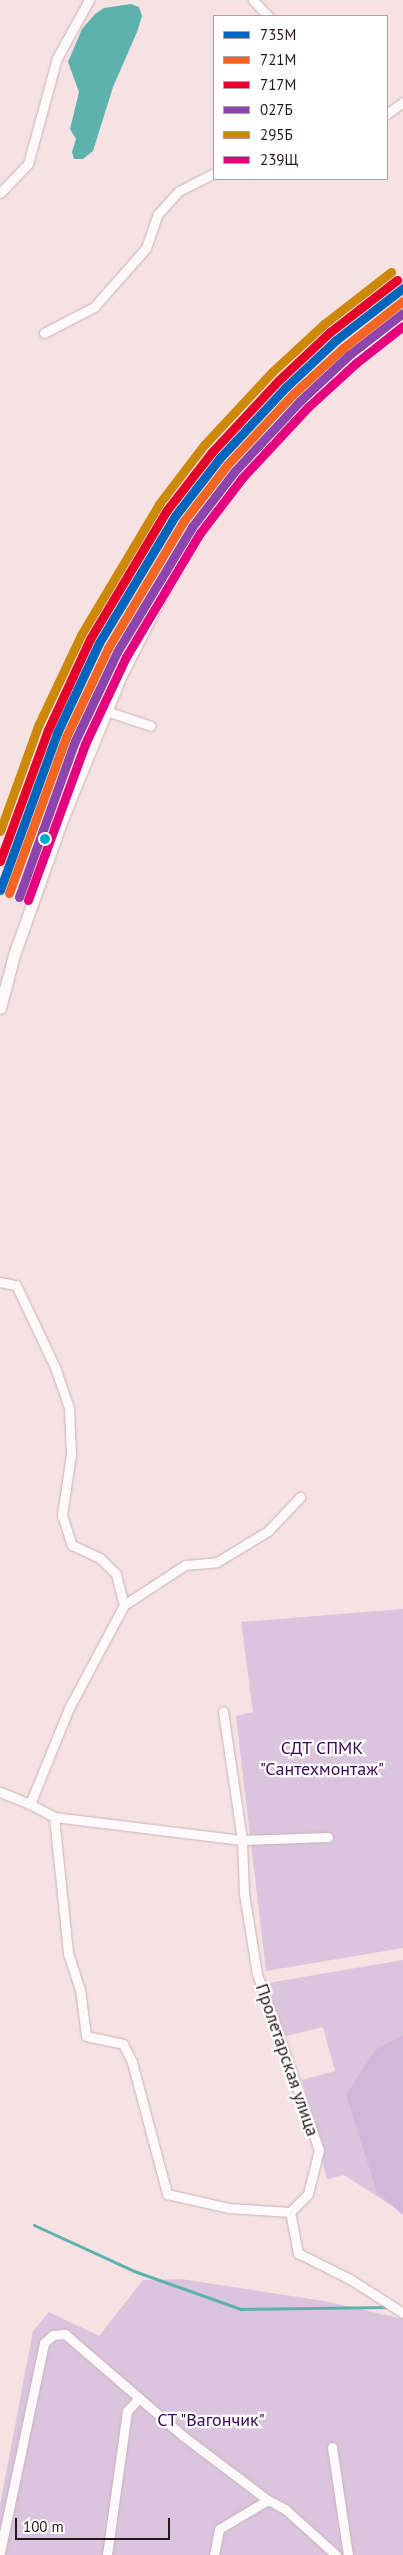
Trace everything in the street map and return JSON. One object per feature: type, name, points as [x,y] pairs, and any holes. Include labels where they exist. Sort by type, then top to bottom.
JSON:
[{"type":"street","points":[[0,193],[28,164],[57,58],[89,0]]},
{"type":"street","points":[[253,0],[267,15]]},
{"type":"street","points":[[388,113],[403,102]]},
{"type":"street","points":[[44,333],[94,307],[146,248],[158,214],[179,191],[213,174]]},
{"type":"street","points":[[0,1008],[14,955],[60,825],[106,711],[176,567],[222,494],[278,423],[322,383],[403,322]]},
{"type":"street","points":[[106,711],[151,726]]},
{"type":"street","points":[[0,1282],[16,1285],[55,1367],[69,1408],[71,1454],[62,1515],[72,1545],[100,1558],[116,1574],[124,1605]]},
{"type":"street","points":[[30,1804],[69,1708],[124,1605],[185,1565],[217,1562],[268,1531],[300,1497]]},
{"type":"street","name":"Пролетарская улица","points":[[223,1711],[242,1840],[244,1894],[257,1974],[318,2150],[308,2194],[290,2212]]},
{"type":"street","points":[[0,1792],[30,1804],[54,1817],[242,1840],[328,1837]]},
{"type":"street","points":[[54,1817],[68,1953],[80,1989],[86,2036],[123,2044],[132,2062],[167,2194],[229,2208],[290,2212],[298,2253],[350,2279],[403,2313]]},
{"type":"street","points":[[0,2552],[44,2343],[53,2335],[65,2334],[127,2384],[139,2398],[183,2436],[268,2500],[285,2509],[336,2555]]},
{"type":"street","points":[[107,2555],[127,2411],[139,2398]]},
{"type":"street","points":[[332,2447],[348,2555]]},
{"type":"street","points":[[214,2555],[219,2529],[268,2500]]},
{"type":"green space","name":"СДТ СПМК \"Сантехмонтаж\"","points":[[403,1609],[403,1948],[266,1971],[236,1716],[253,1712],[241,1622]]},
{"type":"green space","points":[[403,1960],[403,2213],[344,2175],[327,2179],[302,2080],[335,2071],[323,2027],[282,2037],[262,1984]]},
{"type":"green space","name":"СТ \"Вагончик\"","points":[[181,2279],[324,2301],[403,2319],[403,2555],[0,2555],[0,2505],[33,2331],[49,2312],[99,2336],[143,2280]]},
{"type":"shaded area","points":[[403,2035],[403,2215],[377,2192],[346,2095],[375,2050]]},
{"type":"water","points":[[131,4],[139,7],[142,16],[137,32],[113,87],[93,151],[83,159],[74,159],[72,152],[76,139],[70,129],[79,92],[68,62],[82,29],[95,14],[104,8]]},
{"type":"waterway","points":[[34,2225],[134,2271],[241,2309],[390,2307]]},
{"type":"transit line","name":"295Б","points":[[0,831],[38,726],[81,635],[159,504],[204,445],[272,372],[324,324],[391,272]]},
{"type":"transit line","name":"717М","points":[[0,861],[48,730],[90,639],[167,510],[212,452],[279,380],[330,332],[397,280]]},
{"type":"transit line","name":"735М","points":[[0,890],[57,733],[99,643],[175,516],[219,459],[286,387],[336,340],[403,288]]},
{"type":"transit line","name":"721М","points":[[9,893],[66,737],[108,648],[183,522],[227,465],[293,394],[343,348],[403,301]]},
{"type":"transit line","name":"027Б","points":[[19,897],[75,741],[117,652],[192,527],[234,472],[300,401],[349,355],[403,313]]},
{"type":"transit line","name":"239Щ","points":[[28,900],[85,744],[126,657],[200,533],[242,478],[307,408],[356,363],[403,326]]}]
